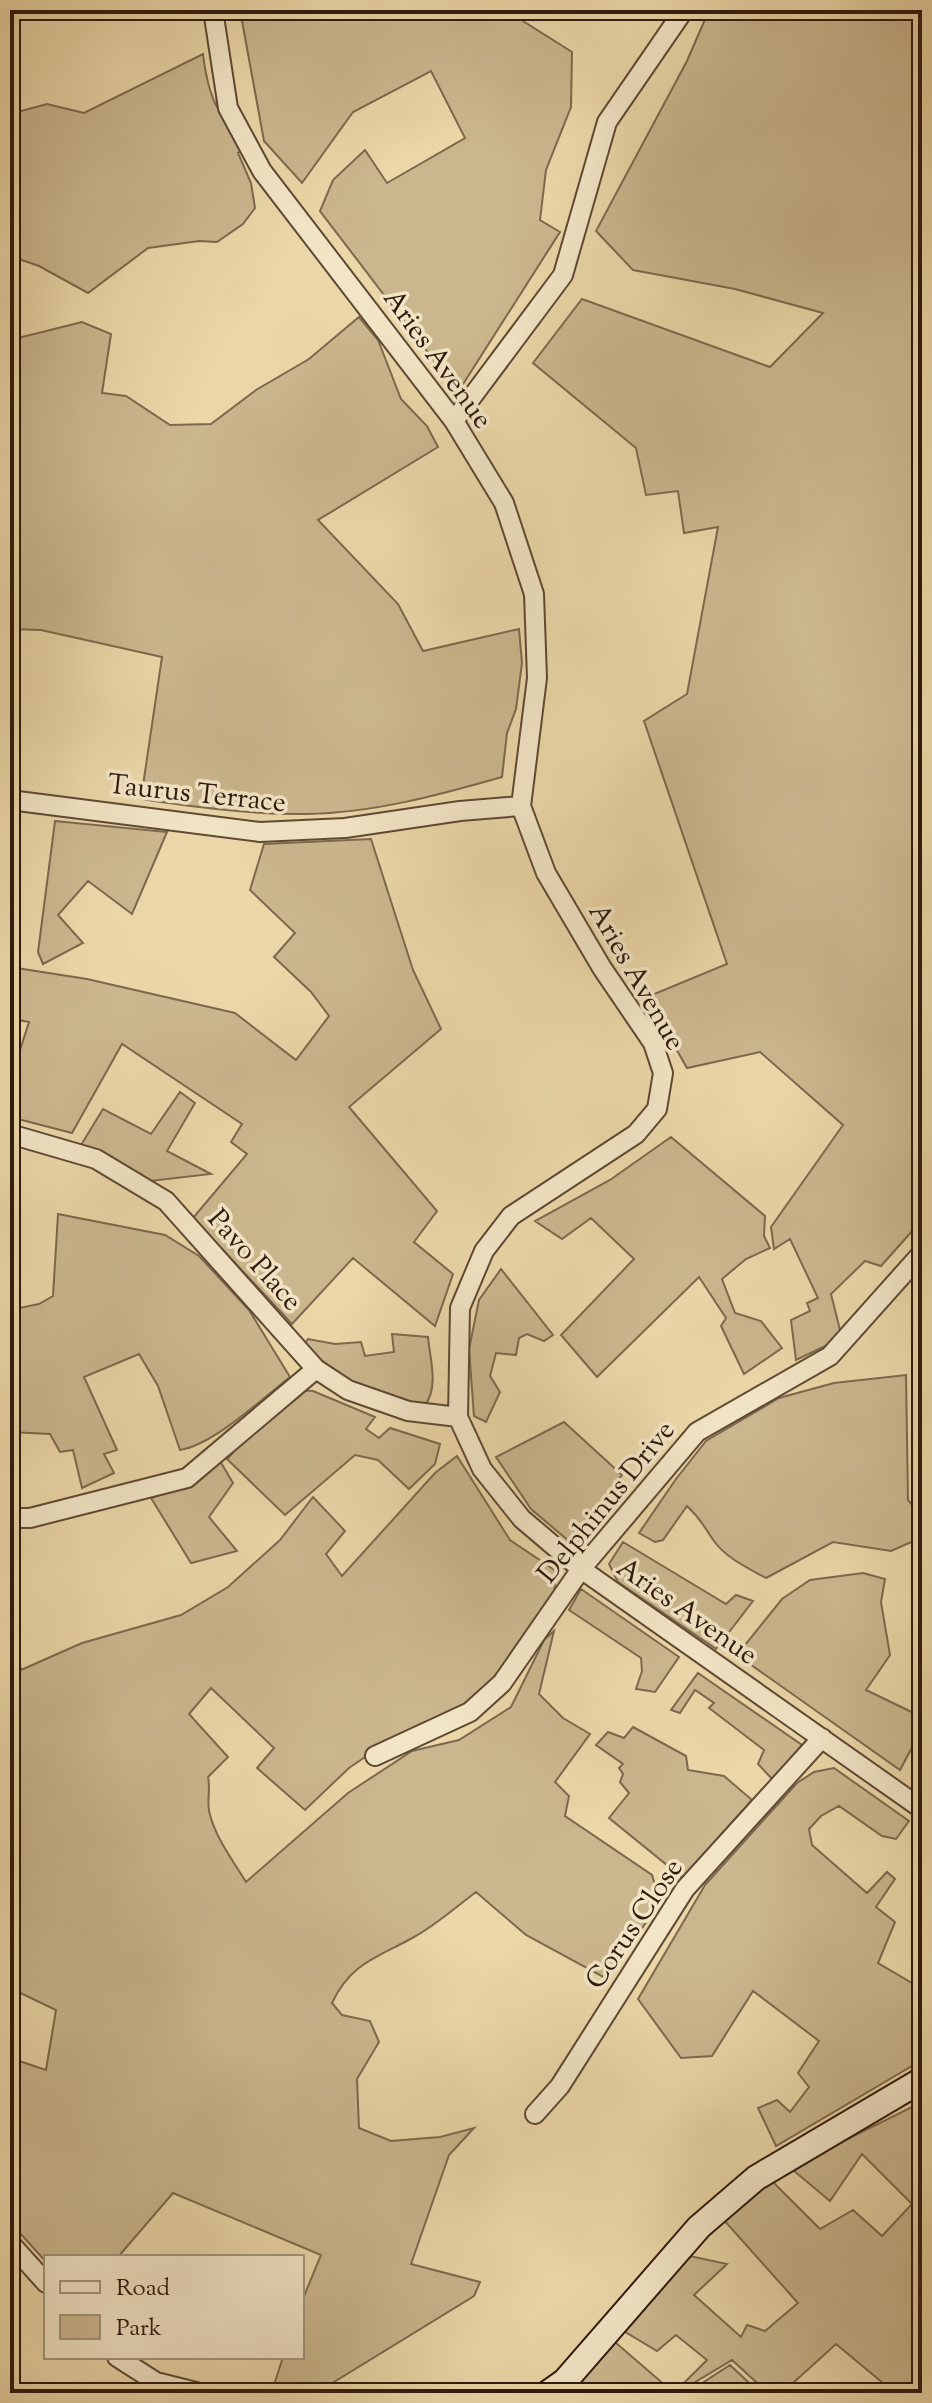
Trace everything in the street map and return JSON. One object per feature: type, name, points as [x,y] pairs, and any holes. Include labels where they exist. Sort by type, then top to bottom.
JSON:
[{"type":"main road","points":[[548,2393],[565,2381],[699,2227],[756,2178],[922,2080]]},
{"type":"street","name":"Aries Avenue","points":[[213,10],[228,108],[262,171],[454,421],[504,503],[534,594],[537,678],[521,806],[546,873],[602,968],[653,1043],[663,1073],[657,1109],[636,1134],[511,1216],[484,1251],[460,1308],[458,1417],[482,1469],[522,1519],[581,1569],[922,1809]]},
{"type":"street","points":[[454,421],[563,275],[607,122],[684,10]]},
{"type":"street","name":"Taurus Terrace","points":[[10,800],[260,832],[345,828],[460,811],[521,806]]},
{"type":"street","name":"Pavo Place","points":[[10,1134],[96,1159],[166,1201],[316,1369],[348,1390],[408,1411],[458,1417]]},
{"type":"street","name":"Delphinus Drive","points":[[375,1756],[470,1712],[502,1683],[581,1569],[697,1432],[830,1356],[922,1253]]},
{"type":"street","points":[[10,1518],[30,1518],[187,1478],[316,1369]]},
{"type":"street","name":"Corus Close","points":[[535,2114],[560,2086],[685,1889],[822,1738]]},
{"type":"street","points":[[10,2243],[44,2281]]},
{"type":"street","points":[[120,2359],[156,2382],[200,2393]]},
{"type":"green space","points":[[240,10],[516,10],[523,21],[572,52],[571,107],[546,170],[540,220],[560,232],[458,392],[320,211],[333,180],[365,150],[387,183],[465,138],[431,71],[353,112],[302,183],[264,141]]},
{"type":"green space","points":[[709,10],[922,10],[922,1220],[881,1266],[865,1261],[831,1294],[842,1338],[796,1360],[791,1320],[810,1311],[807,1303],[818,1298],[790,1239],[774,1249],[771,1227],[843,1125],[760,1052],[687,1068],[647,997],[727,964],[644,721],[687,694],[718,527],[684,533],[678,491],[646,495],[636,448],[533,363],[582,299],[770,367],[823,313],[735,289],[633,270],[596,231],[687,61]]},
{"type":"green space","points":[[203,54],[216,105],[229,125],[249,146],[238,153],[251,183],[255,208],[243,224],[217,242],[199,241],[148,248],[88,293],[39,266],[10,256],[10,114],[47,104],[84,113]]},
{"type":"green space","points":[[359,317],[378,340],[401,399],[427,426],[438,447],[318,520],[398,604],[423,651],[519,629],[522,663],[516,709],[507,733],[502,777],[406,802],[332,813],[245,812],[141,799],[162,657],[41,630],[10,629],[10,340],[82,322],[111,334],[102,393],[126,396],[170,425],[211,424],[256,390],[309,359]]},
{"type":"green space","points":[[55,821],[167,832],[132,914],[88,881],[58,915],[83,943],[43,964],[38,952]]},
{"type":"green space","points":[[371,839],[413,970],[441,1029],[349,1107],[437,1211],[414,1242],[453,1274],[435,1326],[353,1258],[292,1324],[193,1218],[247,1154],[231,1142],[242,1124],[122,1044],[72,1133],[10,1117],[10,1081],[29,1022],[18,1020],[10,1045],[10,967],[87,979],[235,1013],[296,1060],[329,1016],[311,992],[274,957],[295,933],[250,890],[264,844]]},
{"type":"green space","points":[[180,1092],[195,1103],[167,1151],[211,1174],[150,1181],[81,1145],[103,1109],[151,1134]]},
{"type":"green space","points":[[671,1137],[765,1216],[764,1236],[770,1248],[746,1259],[722,1279],[735,1313],[761,1321],[782,1348],[744,1374],[721,1326],[726,1318],[699,1277],[597,1377],[561,1335],[634,1259],[591,1218],[562,1239],[535,1221],[610,1180]]},
{"type":"green space","points":[[58,1214],[165,1235],[199,1256],[249,1310],[290,1377],[222,1431],[180,1450],[158,1386],[139,1354],[84,1377],[117,1450],[104,1454],[114,1473],[82,1488],[73,1450],[60,1452],[50,1434],[10,1432],[10,1347],[19,1308],[39,1304],[53,1296]]},
{"type":"green space","points":[[501,1269],[553,1335],[544,1341],[527,1334],[519,1338],[516,1355],[496,1353],[490,1376],[500,1392],[486,1422],[474,1416],[469,1349],[479,1300]]},
{"type":"green space","points":[[392,1334],[428,1337],[433,1381],[425,1405],[408,1405],[375,1396],[303,1346],[308,1339],[335,1344],[361,1342],[365,1356],[394,1352]]},
{"type":"green space","points":[[906,1375],[908,1500],[922,1517],[922,1541],[918,1539],[891,1551],[833,1542],[766,1578],[725,1553],[687,1506],[663,1540],[655,1542],[639,1533],[706,1441],[779,1398],[834,1383]]},
{"type":"green space","points":[[297,1390],[313,1391],[375,1417],[366,1429],[379,1438],[390,1428],[440,1444],[435,1464],[409,1489],[378,1460],[355,1455],[285,1515],[227,1459],[260,1423]]},
{"type":"green space","points":[[564,1422],[622,1475],[601,1507],[602,1518],[577,1548],[531,1509],[496,1457]]},
{"type":"green space","points":[[457,1456],[510,1540],[556,1571],[554,1596],[493,1681],[464,1706],[384,1744],[349,1768],[305,1810],[257,1768],[274,1748],[211,1688],[189,1714],[228,1757],[208,1777],[209,1810],[216,1832],[246,1882],[348,1793],[412,1751],[459,1740],[511,1707],[544,1640],[554,1631],[539,1694],[563,1718],[590,1734],[555,1782],[569,1796],[565,1816],[652,1875],[660,1902],[607,1979],[526,1935],[476,1892],[430,1927],[367,1962],[348,1978],[332,2003],[342,2015],[370,2021],[379,2042],[357,2079],[359,2128],[391,2141],[440,2137],[474,2128],[449,2155],[411,2264],[480,2282],[474,2296],[316,2393],[285,2393],[274,2385],[282,2359],[304,2359],[304,2296],[321,2255],[173,2193],[120,2255],[44,2255],[44,2260],[10,2222],[10,2058],[46,2070],[56,2010],[10,1988],[10,1628],[21,1670],[82,1643],[181,1615],[228,1587],[280,1540],[313,1497],[345,1531],[326,1554],[342,1576],[435,1473]]},
{"type":"green space","points":[[220,1461],[233,1483],[209,1517],[237,1551],[191,1563],[151,1498],[190,1485]]},
{"type":"green space","points":[[623,1542],[726,1604],[736,1595],[753,1601],[716,1649],[618,1582],[609,1564]]},
{"type":"green space","points":[[863,1573],[885,1579],[881,1602],[890,1655],[866,1690],[922,1717],[922,1729],[900,1770],[737,1655],[782,1599],[810,1580]]},
{"type":"green space","points":[[581,1589],[679,1657],[655,1692],[636,1689],[642,1671],[641,1658],[569,1610]]},
{"type":"green space","points":[[698,1673],[802,1745],[773,1780],[758,1764],[764,1750],[709,1708],[714,1703],[695,1690],[680,1713],[671,1710]]},
{"type":"green space","points":[[633,1727],[686,1756],[688,1770],[724,1776],[752,1800],[683,1878],[609,1818],[629,1793],[620,1782],[623,1774],[619,1768],[623,1764],[596,1745],[608,1732],[624,1738]]},
{"type":"green space","points":[[834,1768],[909,1821],[896,1839],[882,1836],[839,1806],[821,1816],[809,1829],[812,1845],[867,1893],[887,1872],[895,1879],[876,1907],[895,1922],[878,1963],[922,1989],[922,2060],[776,2146],[758,2108],[777,2100],[790,2112],[809,2087],[798,2073],[819,2041],[753,1991],[712,2056],[681,2058],[638,1999],[705,1885],[797,1783],[814,1772]]},
{"type":"green space","points":[[922,2102],[922,2393],[895,2393],[836,2344],[782,2393],[768,2393],[732,2360],[674,2393],[707,2360],[676,2335],[657,2351],[622,2330],[690,2256],[727,2264],[694,2295],[741,2337],[747,2325],[765,2331],[798,2303],[722,2218],[771,2180],[820,2229],[853,2210],[882,2236],[912,2204],[862,2154],[830,2201],[794,2171],[803,2161]]},
{"type":"green space","points":[[615,2342],[674,2393],[574,2393],[570,2388]]},
{"type":"green space","points":[[730,2365],[760,2393],[687,2393]]}]
